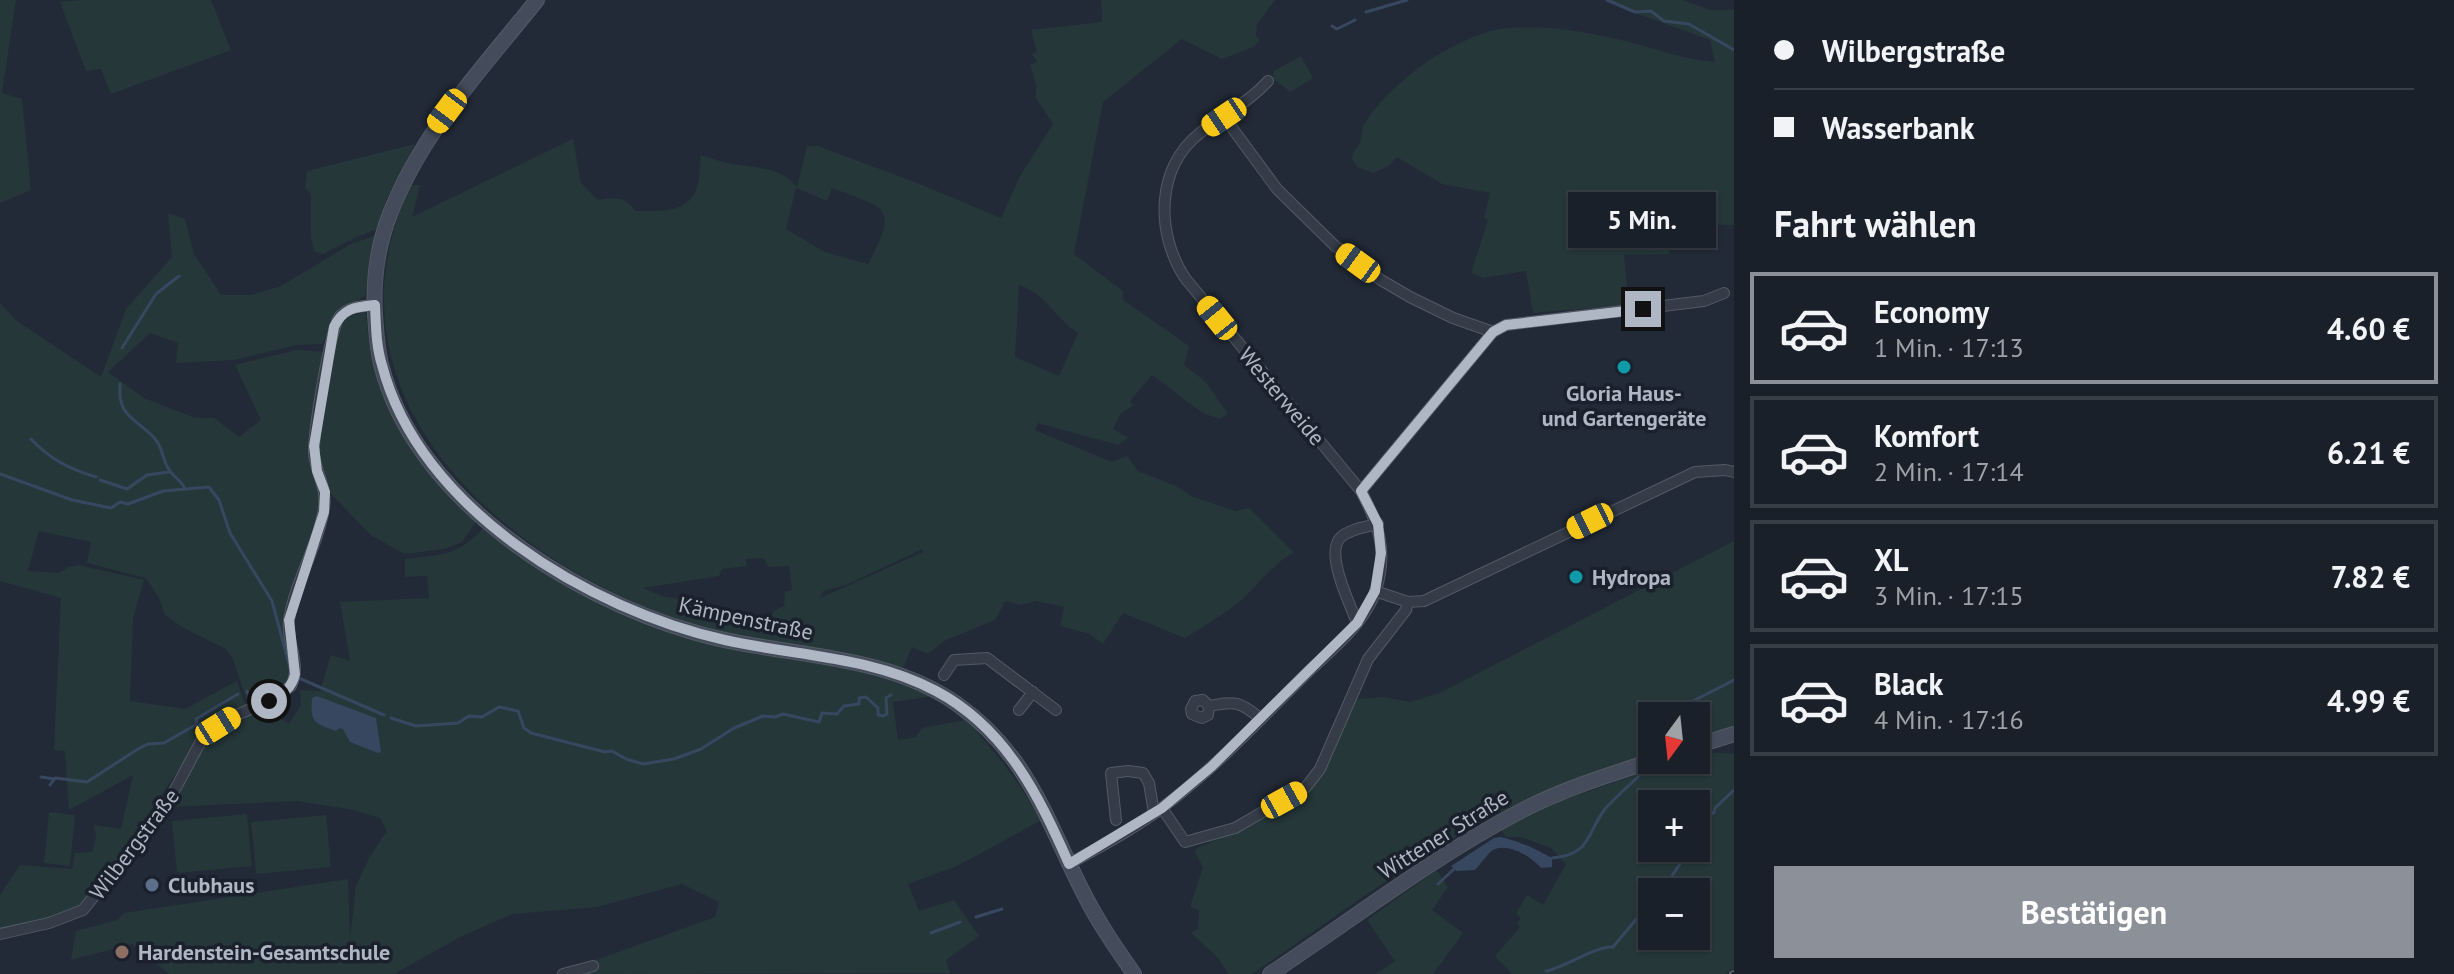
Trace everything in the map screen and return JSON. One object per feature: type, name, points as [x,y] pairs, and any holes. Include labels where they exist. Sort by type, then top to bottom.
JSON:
[{"type":"street","name":"Kämpenstraße","points":[[537,0],[436,127],[402,185],[384,234],[375,282],[375,305],[382,366],[404,422],[428,460],[453,488],[502,532],[576,583],[615,604],[666,623],[737,643],[866,665],[903,676],[936,691],[972,715],[1009,753],[1037,794],[1086,898],[1134,974]]},
{"type":"street","name":"Westerweide","points":[[1069,864],[1158,810],[1211,767],[1357,623],[1375,591],[1381,553],[1378,524],[1361,491],[1185,278],[1167,241],[1164,202],[1176,163],[1191,141],[1268,81]]},
{"type":"street","points":[[1224,117],[1277,189],[1335,246],[1410,297],[1453,318],[1493,332]]},
{"type":"street","points":[[1361,491],[1493,332],[1506,325],[1704,301],[1724,293]]},
{"type":"street","name":"Wilbergstraße","points":[[0,934],[49,923],[83,910],[165,808],[201,741],[232,717],[269,701],[291,686],[295,667],[289,620],[318,533],[325,499],[314,446],[330,347],[339,317],[352,307],[375,305]]},
{"type":"street","points":[[1375,591],[1408,602],[1429,599],[1695,472],[1734,472]]},
{"type":"street","points":[[1357,623],[1334,549],[1339,538],[1348,532],[1378,524]]},
{"type":"street","points":[[1116,820],[1111,773],[1143,773],[1158,810],[1185,842],[1235,828],[1306,787],[1320,769],[1368,659],[1406,610],[1408,602]]},
{"type":"street","points":[[944,675],[954,660],[987,658],[1056,710]]},
{"type":"street","points":[[1019,710],[1033,692]]},
{"type":"street","points":[[1209,706],[1238,703],[1261,719]]},
{"type":"street","points":[[1710,742],[1734,734]]},
{"type":"street","name":"Wittener Straße","points":[[1270,974],[1439,858],[1491,827],[1551,798],[1638,766]]},
{"type":"street","points":[[563,974],[593,966]]},
{"type":"shaded area","points":[[0,0],[16,0],[2,93],[22,99],[31,190],[0,203]]},
{"type":"shaded area","points":[[211,0],[231,50],[111,94],[101,69],[86,71],[60,2]]},
{"type":"shaded area","points":[[1101,0],[1275,0],[1257,24],[1256,36],[1260,40],[1253,47],[1222,59],[1182,39],[1103,102],[1074,254],[1123,291],[1123,300],[1189,346],[1184,365],[1205,381],[1228,414],[1220,419],[1210,416],[1152,375],[1130,401],[1133,406],[1121,413],[1113,429],[1128,438],[1118,445],[1038,423],[1035,430],[1112,462],[1127,456],[1138,471],[1176,486],[1193,497],[1236,511],[1249,508],[1294,553],[1279,562],[1233,607],[1185,638],[1123,613],[1103,644],[1090,634],[1060,626],[1064,607],[1036,601],[1021,605],[1006,601],[995,620],[946,640],[928,654],[912,647],[903,668],[695,625],[626,598],[558,562],[497,517],[446,464],[408,403],[387,336],[387,263],[411,185],[420,185],[412,217],[573,139],[581,183],[598,200],[619,199],[636,211],[660,211],[676,208],[690,200],[699,180],[701,155],[776,172],[797,187],[807,146],[818,146],[1001,218],[1020,176],[1053,124],[1036,98],[1036,84],[1030,65],[1037,62],[1032,54],[1037,52],[1031,30],[1102,22]],"holes":[[[796,188],[827,201],[832,188],[876,206],[885,220],[878,245],[868,264],[825,252],[786,229]],[[1019,285],[1036,294],[1078,333],[1059,376],[1015,357]],[[923,549],[923,552],[820,598],[823,591],[846,585]],[[763,558],[769,567],[789,566],[792,590],[785,592],[784,606],[774,611],[767,624],[727,620],[708,613],[693,600],[665,597],[643,588],[719,576],[722,569],[746,566],[746,559]]]},
{"type":"shaded area","points":[[1609,0],[1683,0],[1710,10],[1734,10],[1734,225],[1680,224],[1671,240],[1669,254],[1624,255],[1629,305],[1533,313],[1526,271],[1483,278],[1471,273],[1488,220],[1484,218],[1490,193],[1442,184],[1397,157],[1387,167],[1373,173],[1357,167],[1352,159],[1368,119],[1400,84],[1440,54],[1468,39],[1496,30],[1552,28],[1582,32],[1715,62],[1710,40],[1630,11]]},
{"type":"shaded area","points":[[1301,56],[1313,78],[1290,92],[1273,78],[1274,71]]},
{"type":"shaded area","points":[[415,144],[387,198],[377,229],[323,254],[315,252],[311,238],[311,194],[305,188],[307,171]]},
{"type":"shaded area","points":[[168,213],[185,219],[194,254],[221,295],[251,295],[281,286],[351,244],[377,235],[369,262],[365,296],[341,308],[322,344],[297,345],[234,360],[176,363],[178,343],[150,333],[108,372],[144,398],[195,418],[214,418],[239,437],[261,420],[235,365],[296,350],[326,352],[311,446],[321,500],[320,515],[285,616],[293,667],[290,685],[249,707],[233,659],[226,649],[165,615],[159,598],[146,578],[87,563],[91,542],[39,531],[28,571],[59,573],[79,565],[144,580],[133,618],[130,701],[185,709],[237,681],[246,707],[217,722],[198,740],[113,868],[81,907],[51,920],[0,931],[0,895],[20,865],[72,869],[75,853],[92,852],[96,838],[94,825],[121,829],[133,775],[69,810],[65,751],[54,750],[61,598],[0,581],[0,303],[17,321],[101,377],[126,309],[172,257]]},
{"type":"shaded area","points":[[366,312],[377,375],[400,428],[434,474],[476,522],[462,542],[444,549],[405,554],[372,536],[328,491],[317,448],[336,329],[343,318]]},
{"type":"shaded area","points":[[484,527],[572,585],[667,629],[734,649],[881,674],[910,683],[934,696],[893,702],[898,740],[916,737],[922,728],[966,720],[1007,768],[1040,821],[957,866],[908,884],[919,911],[954,900],[979,936],[946,960],[950,973],[588,974],[588,963],[715,917],[719,902],[682,884],[597,907],[512,914],[460,937],[394,974],[169,974],[132,944],[71,960],[76,931],[117,920],[124,913],[348,879],[350,938],[356,886],[369,858],[387,831],[380,818],[354,810],[297,801],[169,807],[202,742],[219,728],[260,705],[289,724],[301,705],[300,690],[320,691],[331,655],[350,661],[340,602],[429,598],[427,576],[405,577],[405,559],[440,555],[457,549]]},
{"type":"shaded area","points":[[1734,541],[1734,726],[1710,734],[1710,702],[1638,702],[1638,757],[1548,790],[1480,823],[1413,863],[1252,974],[1229,974],[1217,957],[1191,933],[1198,928],[1199,910],[1190,907],[1203,867],[1195,853],[1197,848],[1237,831],[1308,790],[1357,699],[1384,697],[1410,702],[1440,693]]},
{"type":"shaded area","points":[[1710,752],[1734,754],[1734,969],[1725,974],[1512,974],[1495,956],[1520,927],[1517,923],[1521,918],[1516,913],[1527,895],[1543,905],[1566,864],[1551,848],[1521,837],[1506,837],[1501,830],[1555,803],[1639,774],[1710,774]]},
{"type":"shaded area","points":[[49,812],[75,815],[70,866],[44,863]]},
{"type":"shaded area","points":[[247,814],[252,866],[177,873],[172,821]]},
{"type":"shaded area","points":[[326,815],[331,867],[256,874],[251,822]]},
{"type":"shaded area","points":[[1437,870],[1448,887],[1432,910],[1463,933],[1433,974],[1376,974],[1395,961],[1367,920]]},
{"type":"water","points":[[317,696],[376,718],[381,752],[350,742],[343,729],[336,731],[315,721],[312,698]]},
{"type":"water","points":[[1500,837],[1552,858],[1552,867],[1541,868],[1526,855],[1506,848],[1493,850],[1475,870],[1456,871],[1451,866]]},
{"type":"waterway","points":[[1366,12],[1407,0]]},
{"type":"waterway","points":[[1607,0],[1635,12],[1651,11],[1664,21],[1689,24],[1734,50]]},
{"type":"waterway","points":[[1332,26],[1337,29],[1355,20]]},
{"type":"waterway","points":[[122,348],[156,294],[179,276]]},
{"type":"waterway","points":[[120,384],[125,411],[155,439],[170,471],[184,487]]},
{"type":"waterway","points":[[31,439],[60,462],[96,477]]},
{"type":"waterway","points":[[100,480],[127,489],[147,475],[169,472]]},
{"type":"waterway","points":[[0,474],[72,500],[111,508],[120,502],[128,504],[163,491],[209,487],[219,500],[230,533],[272,601],[290,668]]},
{"type":"waterway","points":[[301,679],[384,715]]},
{"type":"waterway","points":[[1692,702],[1734,680]]},
{"type":"waterway","points":[[247,691],[251,700],[256,702]]},
{"type":"waterway","points":[[50,785],[55,778],[87,782],[138,749],[148,744],[164,743],[197,724],[196,719],[238,694]]},
{"type":"waterway","points":[[391,718],[416,726],[458,723],[469,716],[482,717],[499,707],[518,711],[524,728],[531,733],[605,752],[612,751],[643,764],[674,759],[701,749],[734,728],[763,716],[783,714],[819,722],[822,713],[837,714],[844,706],[859,704],[859,698],[866,697],[878,708],[878,715],[883,716],[887,714],[886,698],[891,695]]},
{"type":"waterway","points":[[41,777],[55,779]]},
{"type":"waterway","points":[[1552,858],[1574,853],[1581,848],[1605,809],[1638,777]]},
{"type":"waterway","points":[[1710,814],[1734,790]]},
{"type":"waterway","points":[[1671,878],[1681,862]]},
{"type":"waterway","points":[[1438,884],[1454,869]]},
{"type":"waterway","points":[[976,917],[1002,909]]},
{"type":"waterway","points":[[1546,971],[1599,949],[1613,947],[1638,917]]},
{"type":"waterway","points":[[931,933],[960,922]]},
{"type":"place","name":"Gloria Haus- und Gartengeräte","points":[[1624,367]]},
{"type":"place","name":"Hydropa","points":[[1576,577]]},
{"type":"place","name":"Clubhaus","points":[[152,885]]},
{"type":"place","name":"Hardenstein-Gesamtschule","points":[[122,952]]},
{"type":"route","points":[[269,701],[287,691],[294,681],[295,667],[288,627],[290,614],[324,512],[325,492],[317,471],[314,446],[334,327],[339,317],[352,307],[375,305],[382,366],[404,422],[428,460],[453,488],[502,532],[576,583],[615,604],[666,623],[727,641],[866,665],[903,676],[936,691],[972,715],[1026,775],[1069,864],[1162,808],[1211,767],[1357,623],[1375,591],[1381,553],[1378,524],[1361,491],[1493,332],[1506,325],[1643,309]]}]
